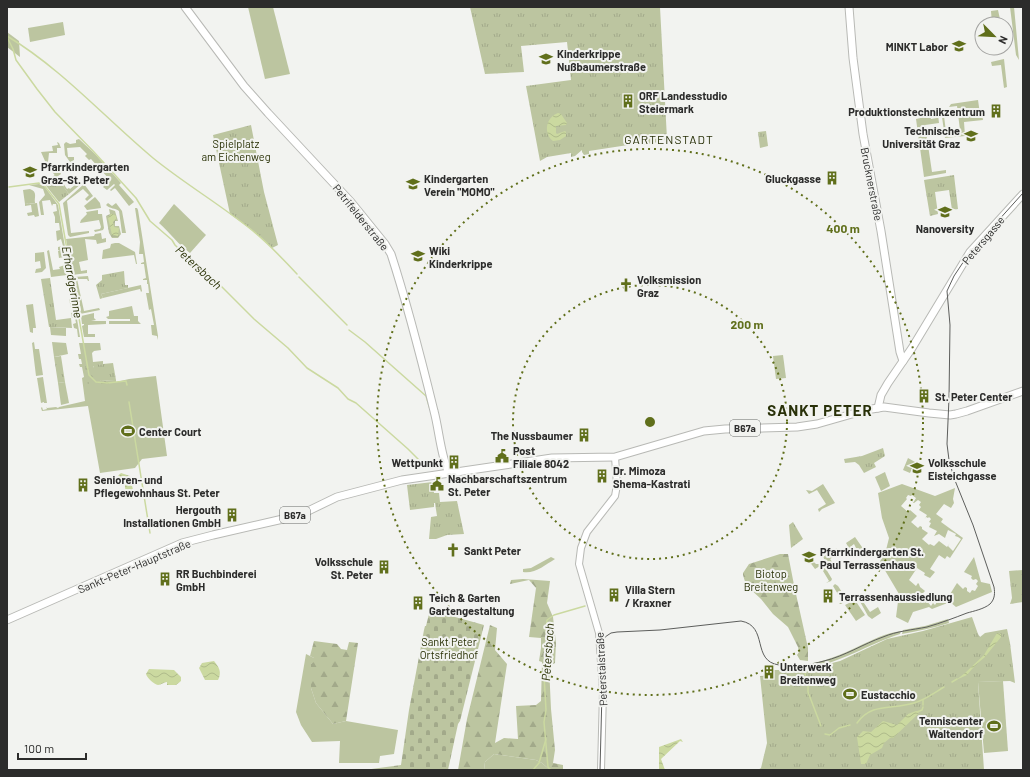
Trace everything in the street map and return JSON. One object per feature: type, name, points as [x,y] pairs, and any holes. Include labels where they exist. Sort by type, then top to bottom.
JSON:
[{"type":"main road","name":"Petrifelderstraße","points":[[185,7],[244,86],[351,202],[385,244],[391,254],[414,330],[437,424],[445,466],[449,473]]},
{"type":"main road","name":"Brucknerstraße","points":[[849,7],[852,51],[862,134],[881,231],[900,352],[903,361]]},
{"type":"main road","name":"Petersgasse","points":[[903,361],[912,350],[970,252],[1023,194]]},
{"type":"main road","points":[[878,408],[881,395],[903,361]]},
{"type":"main road","name":"B67a","points":[[878,408],[890,407],[950,415],[967,411],[1023,391]]},
{"type":"main road","name":"Sankt-Peter-Hauptstraße","points":[[7,620],[182,544],[213,535],[283,519],[306,512],[337,498],[368,488],[402,480],[552,458],[616,457],[704,431],[797,427],[817,424],[878,408]]},
{"type":"street","name":"Peterstalstraße","points":[[601,770],[603,697],[601,650],[598,628],[579,564],[581,548],[587,532],[615,496],[617,484],[616,457]]},
{"type":"green space","points":[[248,7],[273,7],[290,74],[265,79]]},
{"type":"green space","points":[[470,7],[660,7],[667,139],[643,145],[641,143],[589,151],[589,154],[584,155],[582,150],[575,156],[571,157],[571,153],[547,157],[540,161],[526,86],[571,80],[567,42],[521,46],[524,72],[485,74]]},
{"type":"green space","points":[[1010,7],[1014,7],[1019,60],[1016,55],[1014,39],[1014,16],[1011,16]]},
{"type":"green space","points":[[998,10],[999,16],[991,16],[991,11]]},
{"type":"green space","points":[[63,22],[65,35],[30,42],[28,28]]},
{"type":"green space","points":[[7,32],[19,41],[20,57],[7,47]]},
{"type":"green space","points":[[1004,59],[1007,87],[1004,88],[1001,65],[992,66],[991,62]]},
{"type":"green space","points":[[978,100],[980,114],[982,114],[983,120],[964,122],[965,136],[945,138],[941,110],[943,108],[946,132],[960,130],[957,106],[949,107],[951,104]]},
{"type":"green space","points":[[937,115],[939,123],[925,125],[932,172],[946,170],[946,173],[924,177],[916,119],[930,116],[931,119],[937,118]]},
{"type":"green space","name":"Spielplatz am Eichenweg","points":[[251,125],[264,192],[278,245],[272,248],[252,230],[230,214],[213,135]]},
{"type":"green space","points":[[766,131],[768,146],[760,148],[758,132]]},
{"type":"green space","points":[[79,139],[95,154],[121,183],[119,185],[134,202],[129,206],[115,188],[111,191],[110,190],[115,185],[114,184],[107,190],[103,187],[110,180],[91,159],[89,160],[85,156],[87,154],[80,147],[67,148],[68,157],[74,157],[74,160],[70,162],[65,155],[64,144],[66,142],[70,144],[76,143],[76,140]]},
{"type":"green space","points":[[57,142],[61,148],[57,148],[57,153],[49,153],[48,162],[56,172],[59,170],[61,174],[58,176],[67,189],[70,189],[75,185],[74,184],[76,183],[72,178],[75,176],[81,184],[69,194],[44,161],[41,152],[53,151],[52,146],[58,145]]},
{"type":"green space","points":[[55,175],[69,194],[59,202],[43,182]]},
{"type":"green space","points":[[954,175],[958,209],[952,210],[949,190],[935,192],[938,214],[930,216],[924,180]]},
{"type":"green space","points":[[39,184],[44,186],[58,205],[80,337],[78,337],[77,329],[74,328],[73,324],[76,323],[75,318],[72,318],[71,313],[74,312],[73,308],[71,308],[69,299],[72,298],[67,275],[51,277],[47,251],[49,250],[53,270],[60,269],[59,267],[65,265],[64,257],[59,258],[58,251],[60,250],[58,250],[58,247],[63,246],[61,239],[57,241],[56,231],[60,230],[59,223],[55,223],[53,212],[57,211],[56,204],[53,204],[52,206],[50,200],[42,201],[44,215],[41,215],[39,202],[45,195],[43,189],[29,185]]},
{"type":"green space","points":[[84,184],[93,196],[87,201],[85,199],[89,195],[83,189],[67,201],[71,233],[89,231],[89,233],[70,237],[68,235],[63,203]]},
{"type":"green space","points":[[30,189],[35,193],[35,203],[25,204],[23,190]]},
{"type":"green space","points":[[95,197],[100,203],[101,208],[87,210],[84,206]]},
{"type":"green space","points":[[37,203],[39,216],[28,216],[27,213],[32,212],[31,205],[25,206],[25,204]]},
{"type":"green space","points":[[108,203],[112,206],[116,203],[122,211],[126,233],[122,233],[119,211],[106,205]]},
{"type":"green space","points":[[174,204],[206,235],[190,253],[159,223]]},
{"type":"green space","points":[[135,208],[138,210],[158,340],[157,336],[152,335],[151,325],[154,325],[151,309],[149,310],[146,293],[149,293],[148,284],[147,280],[143,280],[146,278],[144,264],[141,264],[144,262],[143,254],[139,254],[140,242]]},
{"type":"green space","points":[[109,209],[115,211],[118,221],[115,221],[115,226],[119,226],[121,234],[118,238],[112,238],[109,233],[106,216],[110,214]]},
{"type":"green space","points":[[98,210],[98,214],[102,214],[103,230],[95,232],[94,230],[100,229],[101,227],[99,220],[80,223],[87,214],[86,212]]},
{"type":"green space","points":[[101,233],[102,239],[106,238],[106,242],[97,244],[96,240],[85,239],[88,260],[79,262],[81,271],[87,270],[87,273],[72,275],[66,239],[94,236],[95,234]]},
{"type":"green space","points":[[119,243],[135,252],[137,264],[134,255],[102,259],[103,250],[110,248],[111,244]]},
{"type":"green space","points":[[44,252],[46,268],[42,272],[35,273],[36,269],[41,268],[40,261],[35,262],[35,253]]},
{"type":"green space","points":[[124,271],[125,285],[128,285],[128,288],[101,294],[103,298],[100,299],[96,285],[102,280],[102,275]]},
{"type":"green space","points":[[88,276],[89,281],[87,279],[77,279],[84,311],[99,308],[100,310],[80,314],[74,277]]},
{"type":"green space","points":[[50,278],[56,320],[71,318],[72,328],[49,327],[41,279]]},
{"type":"green space","points":[[141,285],[141,292],[140,289],[103,298],[101,294]]},
{"type":"green space","points":[[33,304],[36,328],[33,328],[33,333],[30,332],[26,305]]},
{"type":"green space","points":[[132,306],[134,316],[138,316],[138,321],[141,324],[109,324],[109,321],[130,321],[130,319],[108,319],[106,317],[109,316],[109,311]]},
{"type":"green space","points":[[94,313],[94,318],[96,320],[91,321],[106,321],[106,324],[88,325],[88,334],[95,334],[95,337],[84,337],[82,326],[84,324],[82,324],[81,316]]},
{"type":"green space","points":[[50,327],[66,328],[66,336],[51,335]]},
{"type":"green space","points":[[34,342],[35,349],[39,349],[43,375],[36,376],[32,343]]},
{"type":"green space","points":[[52,342],[66,343],[68,354],[54,357]]},
{"type":"green space","name":"Center Court","points":[[79,343],[100,343],[101,350],[94,351],[92,353],[93,362],[103,361],[103,364],[93,366],[101,381],[116,380],[116,382],[156,376],[167,456],[142,459],[135,468],[100,473],[88,406],[42,411],[42,407],[43,410],[47,409],[46,407],[58,408],[85,401],[82,378],[84,377],[82,367],[80,367],[79,364],[82,364],[78,354],[81,354]]},
{"type":"green space","points":[[783,355],[786,378],[776,379],[773,356]]},
{"type":"green space","points":[[61,356],[65,382],[58,383],[54,357]]},
{"type":"green space","points":[[113,363],[116,380],[101,381],[96,377],[93,365]]},
{"type":"green space","points":[[85,366],[88,366],[92,376],[98,380],[116,380],[116,383],[88,386]]},
{"type":"green space","points":[[43,377],[47,403],[41,403],[37,378]]},
{"type":"green space","points":[[65,382],[69,403],[61,405],[58,383]]},
{"type":"green space","points":[[883,448],[885,456],[874,463],[876,467],[864,473],[855,462],[845,463],[844,459],[862,456]]},
{"type":"green space","points":[[908,458],[915,462],[910,473],[903,470]]},
{"type":"green space","points":[[885,472],[890,486],[881,491],[875,477]]},
{"type":"green space","points":[[433,482],[434,493],[439,493],[440,502],[457,501],[464,534],[447,535],[436,539],[429,539],[431,517],[437,516],[435,503],[434,507],[410,510],[407,485]]},
{"type":"green space","points":[[823,484],[835,503],[819,512],[818,509],[826,504],[817,490],[809,494],[806,490],[812,491]]},
{"type":"green space","points":[[902,484],[935,496],[955,488],[953,499],[954,503],[951,508],[944,504],[936,514],[943,519],[941,522],[963,538],[950,558],[947,556],[945,559],[939,555],[930,569],[935,572],[930,578],[924,575],[925,573],[917,568],[909,580],[916,586],[918,583],[925,591],[919,597],[925,603],[926,600],[931,606],[933,603],[935,605],[939,599],[937,597],[940,594],[947,599],[957,583],[963,589],[965,587],[967,588],[967,591],[970,593],[972,590],[975,591],[978,586],[976,584],[978,581],[976,579],[973,580],[971,578],[972,576],[964,572],[974,557],[981,582],[990,584],[992,592],[956,607],[950,602],[932,609],[929,607],[913,612],[908,623],[896,617],[899,594],[880,562],[886,550],[889,538],[882,518],[878,493]],"holes":[[[908,495],[912,495],[916,498],[913,503],[918,500],[921,502],[919,505],[921,507],[919,510],[927,515],[924,520],[926,517],[931,519],[929,522],[931,523],[929,527],[937,531],[934,536],[939,534],[945,538],[948,530],[956,534],[955,536],[961,539],[953,551],[948,546],[950,543],[947,547],[939,541],[934,546],[929,545],[922,539],[928,533],[922,529],[922,527],[920,526],[918,528],[911,522],[917,516],[910,510],[908,512],[901,506],[907,499],[906,498]]]},
{"type":"green space","points":[[793,522],[803,539],[791,548],[789,525]]},
{"type":"green space","points":[[855,537],[864,550],[849,558],[846,554],[856,548],[854,544],[849,548],[846,543]]},
{"type":"green space","points":[[837,548],[840,553],[830,559],[833,563],[838,560],[840,564],[831,570],[823,557]]},
{"type":"green space","name":"Biotop Breitenweg","points":[[780,554],[788,554],[808,648],[808,661],[800,660],[797,655],[799,652],[798,647],[788,627],[773,614],[761,599],[746,585],[743,575],[749,564]]},
{"type":"green space","points":[[551,557],[555,559],[540,568],[532,572],[523,572],[523,569],[531,568]]},
{"type":"green space","points":[[811,559],[816,564],[823,564],[832,579],[831,581],[826,583],[829,581],[820,566],[815,569],[809,561]]},
{"type":"green space","points":[[1023,570],[1023,602],[1010,604],[1012,598],[1009,571]]},
{"type":"green space","points":[[523,579],[550,581],[547,603],[553,617],[556,643],[555,663],[549,666],[555,750],[553,763],[563,765],[563,770],[550,770],[536,760],[494,754],[485,762],[484,770],[458,770],[467,719],[490,625],[497,628],[495,650],[507,664],[495,743],[504,738],[518,739],[516,706],[536,705],[541,701],[542,662],[539,661],[541,638],[529,637],[536,588],[529,580],[510,584],[511,580]]},
{"type":"green space","points":[[835,584],[847,600],[841,604],[839,604],[842,601],[833,586]]},
{"type":"green space","points":[[860,597],[870,612],[878,607],[881,613],[872,619],[868,616],[858,598]]},
{"type":"green space","points":[[855,600],[865,615],[856,621],[845,605]]},
{"type":"green space","name":"Sankt Peter Ortsfriedhof","points":[[430,610],[484,625],[458,724],[448,770],[364,770],[401,765],[409,710],[424,630]]},
{"type":"green space","points":[[972,617],[980,637],[985,633],[1007,629],[1015,683],[1010,681],[978,682],[984,770],[758,770],[761,768],[767,743],[760,676],[773,675],[774,670],[788,670],[820,666],[840,661],[887,639],[923,631]]},
{"type":"green space","points":[[948,619],[949,623],[902,634],[903,630],[925,626]]},
{"type":"green space","points":[[901,631],[900,634],[842,658],[818,666],[806,668],[806,664],[835,657],[882,636]]},
{"type":"green space","points":[[314,641],[337,644],[341,649],[347,650],[349,642],[358,643],[346,721],[333,724],[316,703],[311,688],[311,664],[314,662],[314,658],[310,656]]},
{"type":"green space","points":[[306,654],[314,658],[314,663],[311,664],[311,688],[316,703],[333,724],[346,721],[398,730],[394,754],[380,756],[379,763],[339,763],[340,741],[312,742],[301,725],[296,712]]},
{"type":"green space","name":"Tenniscenter Waltendorf","points":[[1003,681],[1008,751],[984,753],[978,682]]},
{"type":"green space","points":[[494,754],[536,760],[550,770],[484,770],[485,762]]},
{"type":"water","points":[[558,113],[561,114],[567,123],[566,125],[556,126],[556,133],[565,131],[566,136],[560,140],[553,141],[548,134],[547,126],[551,118]]},
{"type":"water","points":[[111,214],[116,216],[116,219],[113,222],[114,227],[119,228],[118,236],[112,235],[108,218]]},
{"type":"water","points":[[121,473],[130,476],[133,490],[129,494],[126,493],[124,484],[120,479],[115,481],[110,480],[111,477],[117,477]]},
{"type":"water","points":[[997,633],[1001,634],[1001,637],[985,657],[967,675],[956,680],[984,655]]},
{"type":"water","points":[[214,661],[220,674],[218,680],[205,680],[199,668],[202,663]]},
{"type":"water","points":[[149,669],[174,670],[181,677],[181,681],[176,685],[167,685],[167,682],[165,682],[158,685],[151,681],[147,676],[146,674]]},
{"type":"water","points":[[919,711],[918,714],[893,738],[890,738],[884,743],[882,748],[870,755],[866,764],[861,764],[857,737],[863,731],[871,732],[883,721],[897,725],[908,714]]},
{"type":"water","points":[[681,739],[683,742],[680,741],[661,759],[665,770],[659,770],[659,747]]},
{"type":"waterway","points":[[7,36],[27,49],[64,78],[153,158],[253,231],[297,274]]},
{"type":"waterway","name":"Petersbach","points":[[7,37],[13,49],[16,60],[37,89],[55,112],[136,198],[150,221],[172,240],[183,253],[206,271],[254,319],[288,348],[307,368],[338,388],[348,399],[356,403],[425,466]]},
{"type":"waterway","name":"Erhardgerinne","points":[[9,187],[39,183],[43,184],[59,204],[89,375],[96,382],[107,383],[126,381],[127,385]]},
{"type":"waterway","points":[[299,277],[347,325]]},
{"type":"waterway","points":[[349,330],[365,342],[426,396],[430,409]]},
{"type":"waterway","name":"Erhardgerinne","points":[[129,402],[150,533]]},
{"type":"waterway","name":"Petersbach","points":[[551,770],[548,767],[544,722],[546,710],[544,675],[550,647],[546,633],[547,620],[554,615],[585,606]]},
{"type":"waterway","points":[[805,673],[808,683],[808,692],[821,726]]},
{"type":"waterway","points":[[952,682],[957,679]]},
{"type":"waterway","points":[[857,723],[863,716],[876,709],[918,702],[944,687]]},
{"type":"waterway","points":[[923,700],[923,705]]},
{"type":"waterway","points":[[917,712],[922,710],[923,707]]},
{"type":"waterway","points":[[825,734],[830,735],[839,728],[850,725]]},
{"type":"waterway","points":[[533,770],[539,763],[546,739]]},
{"type":"tram line","points":[[600,770],[602,692],[600,648],[605,637],[611,633],[660,630],[741,621],[750,624],[755,629],[762,651],[770,662],[790,666],[813,664],[832,659],[888,635],[937,624],[982,609],[992,602],[994,587],[973,525],[954,478],[949,460],[947,444],[950,325],[947,291],[954,276],[970,252],[1023,193]]},
{"type":"place","name":"MINKT Labor","points":[[959,46]]},
{"type":"place","name":"Kinderkrippe Nußbaumerstraße","points":[[546,59]]},
{"type":"place","name":"ORF Landesstudio Steiermark","points":[[628,101]]},
{"type":"place","name":"Produktionstechnikzentrum","points":[[996,111]]},
{"type":"place","name":"Technische Universität Graz","points":[[971,136]]},
{"type":"place","name":"Pfarrkindergarten Graz-St. Peter","points":[[30,172]]},
{"type":"place","name":"Gluckgasse","points":[[832,178]]},
{"type":"place","name":"Kindergarten Verein \"MOMO\"","points":[[413,184]]},
{"type":"place","name":"Nanoversity","points":[[945,212]]},
{"type":"place","name":"Wiki Kinderkrippe","points":[[418,256]]},
{"type":"place","name":"Volksmission Graz","points":[[626,285]]},
{"type":"place","name":"St. Peter Center","points":[[924,396]]},
{"type":"place","name":"Center Court","points":[[128,431]]},
{"type":"place","name":"The Nussbaumer","points":[[584,435]]},
{"type":"place","name":"Post Filiale 8042","points":[[502,456]]},
{"type":"place","name":"Wettpunkt","points":[[454,462]]},
{"type":"place","name":"Volksschule Eisteichgasse","points":[[917,468]]},
{"type":"place","name":"Dr. Mimoza Shema-Kastrati","points":[[602,476]]},
{"type":"place","name":"Nachbarschaftszentrum St. Peter","points":[[437,484]]},
{"type":"place","name":"Senioren- und Pflegewohnhaus St. Peter","points":[[83,485]]},
{"type":"place","name":"Hergouth Installationen GmbH","points":[[232,515]]},
{"type":"place","name":"Sankt Peter","points":[[453,550]]},
{"type":"place","name":"Pfarrkindergarten St. Paul Terrassenhaus","points":[[809,557]]},
{"type":"place","name":"Volksschule St. Peter","points":[[384,567]]},
{"type":"place","name":"RR Buchbinderei GmbH","points":[[165,579]]},
{"type":"place","name":"Villa Stern / Kraxner","points":[[614,595]]},
{"type":"place","name":"Terrassenhaussiedlung","points":[[828,596]]},
{"type":"place","name":"Teich & Garten Gartengestaltung","points":[[418,603]]},
{"type":"place","name":"Unterwerk Breitenweg","points":[[769,672]]},
{"type":"place","name":"Eustacchio","points":[[850,694]]},
{"type":"place","name":"Tenniscenter Waltendorf","points":[[994,726]]},
{"type":"district","name":"GARTENSTADT","points":[[669,139]]},
{"type":"district","name":"SANKT PETER","points":[[820,410]]}]
